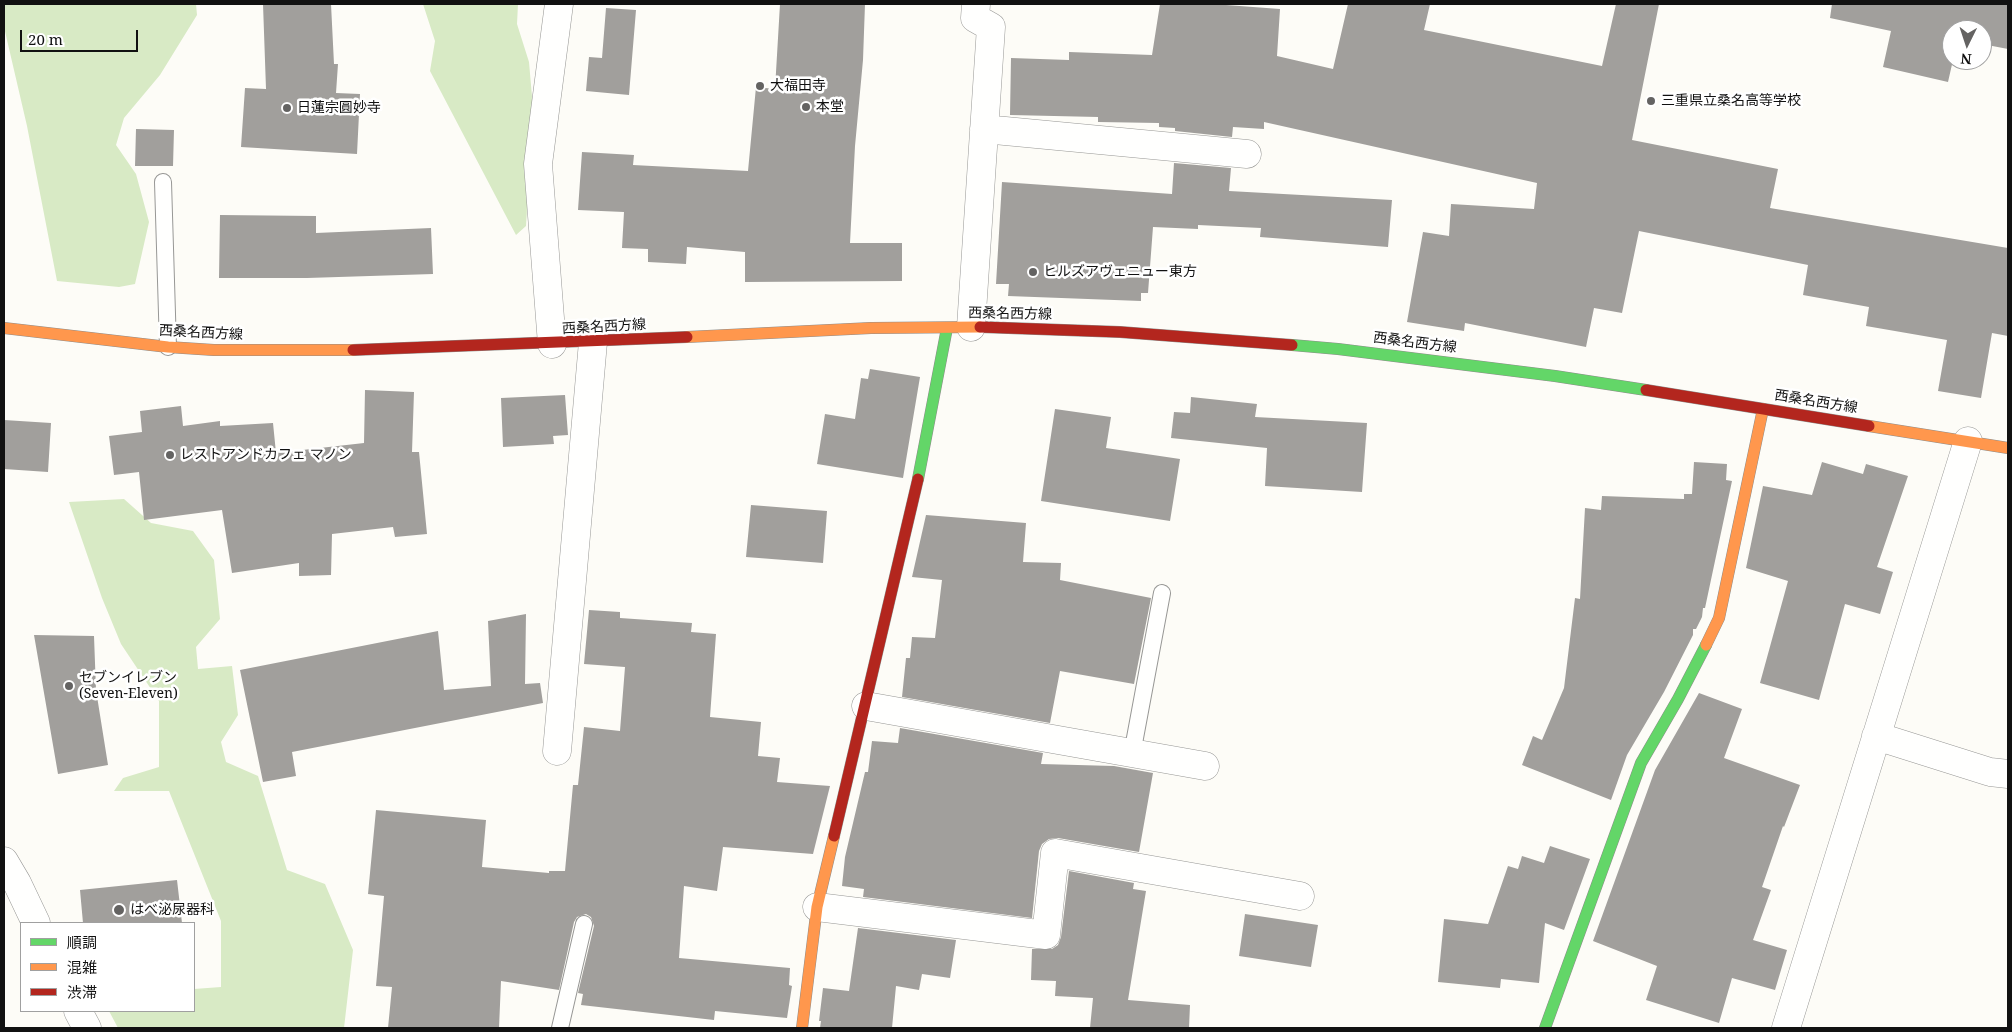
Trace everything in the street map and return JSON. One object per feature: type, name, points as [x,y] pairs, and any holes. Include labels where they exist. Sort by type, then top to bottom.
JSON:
[{"type":"street","points":[[552,344],[538,164],[559,4]]},
{"type":"street","points":[[802,1028],[816,908],[866,706],[919,476],[959,328],[984,129],[991,27],[975,18],[976,4]]},
{"type":"street","points":[[984,129],[1247,154]]},
{"type":"street","name":"西桑名西方線","points":[[4,328],[168,347],[214,350],[334,351],[552,344],[871,328],[1120,332],[1338,349],[1555,376],[2008,448]]},
{"type":"street","points":[[558,751],[593,342]]},
{"type":"street","points":[[1545,1028],[1641,763],[1678,700],[1719,618],[1763,409]]},
{"type":"street","points":[[1786,1028],[1968,441]]},
{"type":"street","points":[[866,706],[1204,766]]},
{"type":"street","points":[[1876,736],[1990,772],[2008,774]]},
{"type":"street","points":[[816,908],[1046,935],[1055,854],[1300,896]]},
{"type":"street","points":[[4,861],[36,922]]},
{"type":"street","points":[[79,1012],[87,1028]]},
{"type":"lane","points":[[163,182],[168,347]]},
{"type":"lane","points":[[1132,754],[1162,593]]},
{"type":"lane","points":[[560,1028],[584,924]]},
{"type":"green space","points":[[4,4],[196,4],[197,15],[160,75],[124,118],[116,145],[136,174],[149,222],[135,284],[119,287],[57,281],[27,126],[4,27]]},
{"type":"green space","points":[[423,4],[518,4],[517,24],[529,62],[533,108],[526,226],[516,235],[430,71],[435,41]]},
{"type":"green space","points":[[124,499],[151,523],[193,531],[214,560],[220,619],[196,647],[198,669],[232,666],[238,715],[221,742],[226,762],[258,776],[287,870],[325,884],[353,950],[344,1028],[118,1028],[110,1012],[195,1012],[195,989],[221,987],[221,921],[169,791],[114,791],[123,778],[159,767],[159,701],[121,644],[102,598],[69,502]]},
{"type":"building","points":[[263,4],[331,4],[334,64],[338,64],[336,93],[360,94],[357,154],[241,147],[245,88],[266,89]]},
{"type":"building","points":[[780,4],[865,4],[863,60],[855,146],[850,243],[902,243],[902,281],[745,282],[745,252],[687,247],[686,264],[648,262],[648,249],[622,248],[624,212],[578,210],[582,152],[634,155],[633,165],[748,171],[756,87],[775,89]]},
{"type":"building","points":[[1160,4],[1226,4],[1280,9],[1277,56],[1333,69],[1348,4],[1430,4],[1424,30],[1602,66],[1616,4],[1659,4],[1632,140],[1778,169],[1770,208],[2008,248],[2008,336],[1992,333],[1981,398],[1938,391],[1947,340],[1866,326],[1869,307],[1803,295],[1808,265],[1639,231],[1622,313],[1594,308],[1586,347],[1465,323],[1464,331],[1407,322],[1423,232],[1449,236],[1451,204],[1534,209],[1537,183],[1264,122],[1264,129],[1233,127],[1232,137],[1175,131],[1175,128],[1159,127],[1159,123],[1098,122],[1098,117],[1010,115],[1011,58],[1069,60],[1069,52],[1152,55]]},
{"type":"building","points":[[1832,4],[2008,4],[2008,49],[1992,46],[1992,20],[1942,20],[1942,70],[1951,70],[1948,82],[1883,67],[1891,31],[1830,18]]},
{"type":"building","points":[[606,8],[636,10],[629,95],[586,91],[589,57],[602,58]]},
{"type":"building","points":[[136,129],[174,130],[173,166],[135,166]]},
{"type":"building","points":[[1174,163],[1231,168],[1229,191],[1392,200],[1388,247],[1260,237],[1261,228],[1198,225],[1198,229],[1153,227],[1148,293],[1141,293],[1141,301],[1008,296],[1009,284],[996,284],[1002,182],[1172,194]]},
{"type":"building","points":[[220,215],[316,216],[316,233],[431,228],[433,274],[307,278],[219,278]]},
{"type":"building","points":[[870,369],[920,377],[903,478],[817,464],[825,414],[855,419],[861,378],[868,379]]},
{"type":"building","points":[[365,390],[414,392],[412,452],[419,452],[427,534],[395,537],[393,527],[332,534],[331,575],[299,576],[299,563],[232,573],[222,510],[144,520],[139,472],[114,475],[109,436],[142,432],[140,411],[181,406],[183,426],[220,421],[220,426],[273,423],[276,453],[364,443]]},
{"type":"building","points":[[565,395],[568,435],[553,436],[554,444],[503,447],[501,398]]},
{"type":"building","points":[[1191,397],[1257,404],[1255,417],[1367,423],[1362,492],[1265,486],[1267,448],[1171,438],[1174,412],[1190,413]]},
{"type":"building","points":[[1055,409],[1111,417],[1106,448],[1180,459],[1170,521],[1041,501]]},
{"type":"building","points":[[4,420],[51,423],[48,472],[4,469]]},
{"type":"building","points":[[1694,462],[1727,464],[1726,480],[1732,481],[1705,608],[1703,608],[1702,617],[1696,629],[1693,629],[1693,635],[1664,692],[1627,755],[1611,800],[1522,765],[1533,736],[1542,740],[1564,688],[1575,598],[1580,599],[1585,508],[1601,510],[1602,496],[1684,499],[1684,494],[1692,494]]},
{"type":"building","points":[[1822,462],[1863,474],[1866,464],[1908,476],[1877,567],[1893,572],[1880,614],[1845,604],[1819,700],[1760,683],[1788,581],[1746,568],[1763,486],[1812,495]]},
{"type":"building","points":[[751,505],[827,511],[823,563],[746,557]]},
{"type":"building","points":[[926,515],[1026,523],[1023,562],[1061,563],[1060,580],[1151,598],[1134,684],[1060,671],[1050,723],[902,697],[906,658],[910,658],[912,637],[935,638],[942,580],[912,577]]},
{"type":"building","points":[[589,610],[620,612],[620,618],[692,623],[691,632],[716,634],[710,717],[761,722],[758,756],[780,758],[777,782],[830,786],[813,854],[723,847],[717,891],[684,886],[679,958],[790,968],[789,985],[792,986],[787,1018],[715,1011],[714,1020],[581,1005],[583,994],[578,993],[594,926],[591,917],[586,914],[577,917],[574,922],[559,990],[501,981],[499,1028],[388,1028],[392,987],[376,986],[384,896],[368,894],[376,810],[486,820],[482,867],[549,873],[549,871],[565,871],[573,785],[578,785],[584,727],[620,731],[625,667],[584,664]]},
{"type":"building","points":[[526,614],[525,684],[540,683],[543,703],[292,752],[296,776],[263,782],[240,670],[438,631],[444,690],[491,686],[488,621]]},
{"type":"building","points":[[34,635],[94,636],[96,690],[108,765],[58,774]]},
{"type":"building","points":[[1699,693],[1742,709],[1724,758],[1800,785],[1783,826],[1762,887],[1771,890],[1753,940],[1787,950],[1775,990],[1732,978],[1719,1023],[1646,1000],[1657,966],[1593,941],[1655,770]]},
{"type":"building","points":[[900,728],[1043,753],[1041,764],[1114,766],[1153,773],[1139,852],[1058,838],[1049,839],[1042,844],[1039,851],[1032,918],[863,897],[864,889],[842,886],[845,857],[865,772],[868,772],[872,741],[898,743]]},
{"type":"building","points":[[1550,846],[1590,859],[1564,930],[1545,923],[1539,983],[1501,979],[1500,988],[1438,982],[1444,919],[1488,924],[1508,866],[1518,869],[1522,856],[1544,863]]},
{"type":"building","points":[[1069,871],[1134,883],[1133,889],[1146,891],[1128,1000],[1190,1005],[1189,1028],[1090,1028],[1093,998],[1055,996],[1056,981],[1031,980],[1032,949],[1052,949],[1058,945],[1061,937]]},
{"type":"building","points":[[177,880],[182,922],[83,922],[80,890]]},
{"type":"building","points":[[1245,914],[1318,925],[1311,967],[1239,956]]},
{"type":"building","points":[[858,928],[956,940],[950,978],[922,974],[919,990],[896,986],[892,1028],[820,1028],[821,1021],[819,1021],[823,988],[849,991]]},
{"type":"traffic: fast","points":[[918,479],[947,328]]},
{"type":"traffic: fast","points":[[1292,345],[1555,376],[1646,390]]},
{"type":"traffic: fast","points":[[1545,1028],[1641,763],[1678,699],[1706,645]]},
{"type":"traffic: slow","points":[[687,337],[871,328],[980,327]]},
{"type":"traffic: slow","points":[[4,328],[168,347],[214,350],[353,350]]},
{"type":"traffic: slow","points":[[1706,645],[1719,618],[1763,409]]},
{"type":"traffic: slow","points":[[1869,426],[2008,448]]},
{"type":"traffic: slow","points":[[802,1028],[817,907],[834,836]]},
{"type":"traffic: jam","points":[[980,327],[1120,332],[1292,345]]},
{"type":"traffic: jam","points":[[353,350],[687,337]]},
{"type":"traffic: jam","points":[[1646,390],[1869,426]]},
{"type":"traffic: jam","points":[[834,836],[918,479]]},
{"type":"place","name":"大福田寺","points":[[760,86]]},
{"type":"place","name":"三重県立桑名高等学校","points":[[1651,101]]},
{"type":"place","name":"本堂","points":[[806,107]]},
{"type":"place","name":"日蓮宗圓妙寺","points":[[287,108]]},
{"type":"place","name":"ヒルズアヴェニュー東方","points":[[1033,272]]},
{"type":"place","name":"レストアンドカフェ マノン","points":[[170,455]]},
{"type":"place","name":"セブンイレブン (Seven-Eleven)","points":[[69,686]]},
{"type":"place","name":"はべ泌尿器科","points":[[119,910]]}]
